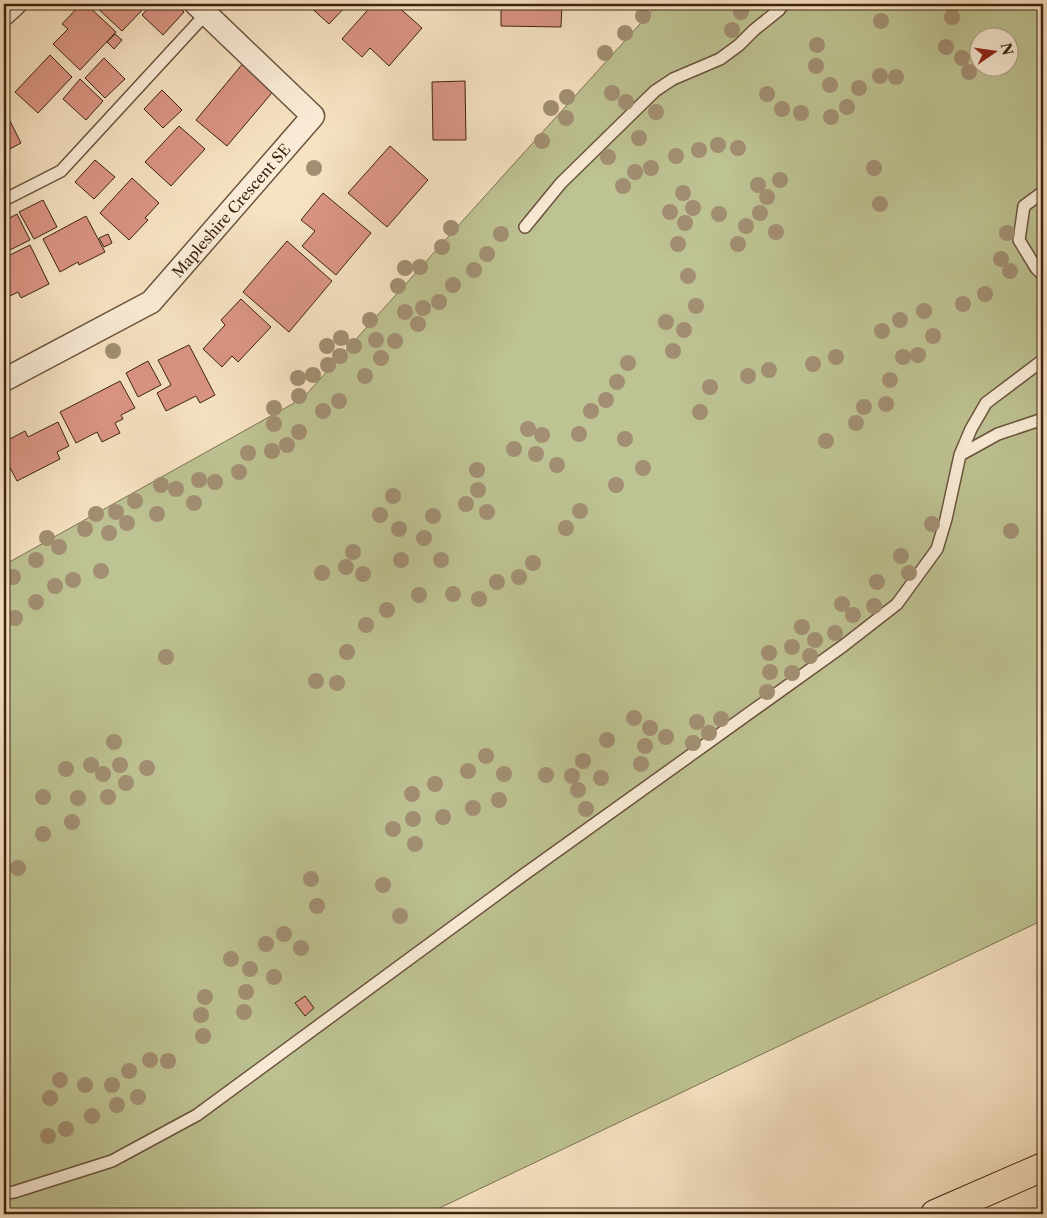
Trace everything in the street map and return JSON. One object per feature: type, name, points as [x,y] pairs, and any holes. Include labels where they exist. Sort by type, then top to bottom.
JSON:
[{"type":"highway","points":[[935,1214],[1043,1167]]},
{"type":"street","points":[[4,14],[15,4]]},
{"type":"street","name":"Mapleshire Crescent SE","points":[[4,380],[151,302],[313,116],[206,7]]},
{"type":"lane","points":[[525,227],[562,183],[655,91],[672,79],[720,59],[739,45],[779,10],[783,4]]},
{"type":"lane","points":[[4,200],[61,171],[206,7]]},
{"type":"lane","points":[[1043,192],[1024,206],[1018,240],[1036,268],[1043,275]]},
{"type":"lane","points":[[4,1194],[112,1161],[197,1116],[522,876],[843,646],[897,604],[937,549],[960,455],[986,403],[1043,360]]},
{"type":"lane","points":[[960,455],[998,434],[1043,419]]},
{"type":"green space","points":[[658,4],[1043,4],[1043,920],[427,1214],[4,1214],[4,565],[303,398]]},
{"type":"building","points":[[81,4],[86,4],[116,32],[80,70],[53,44],[68,29],[62,24]]},
{"type":"building","points":[[93,4],[148,4],[122,31]]},
{"type":"building","points":[[152,4],[176,4],[184,12],[163,35],[142,15]]},
{"type":"building","points":[[307,4],[348,4],[329,24]]},
{"type":"building","points":[[373,4],[395,4],[422,28],[389,66],[370,48],[362,57],[342,39]]},
{"type":"building","points":[[501,4],[562,4],[561,27],[501,26]]},
{"type":"building","points":[[115,34],[122,40],[114,49],[107,42]]},
{"type":"building","points":[[50,55],[72,77],[38,113],[15,92]]},
{"type":"building","points":[[104,58],[125,79],[105,98],[85,78]]},
{"type":"building","points":[[244,62],[276,88],[227,146],[196,120]]},
{"type":"building","points":[[80,79],[103,101],[86,120],[63,99]]},
{"type":"building","points":[[465,81],[466,140],[433,140],[432,82]]},
{"type":"building","points":[[162,90],[182,110],[163,128],[144,109]]},
{"type":"building","points":[[8,117],[21,143],[4,152],[4,119]]},
{"type":"building","points":[[179,126],[205,149],[171,186],[145,162]]},
{"type":"building","points":[[390,146],[428,180],[387,227],[348,193]]},
{"type":"building","points":[[95,160],[115,177],[94,199],[75,182]]},
{"type":"building","points":[[132,178],[159,203],[145,218],[148,220],[129,240],[100,213]]},
{"type":"building","points":[[323,193],[371,233],[336,275],[302,246],[315,231],[301,220]]},
{"type":"building","points":[[43,200],[57,227],[34,239],[19,212]]},
{"type":"building","points":[[17,214],[30,240],[6,252],[4,247],[4,221]]},
{"type":"building","points":[[86,216],[105,252],[79,265],[78,262],[60,272],[43,239]]},
{"type":"building","points":[[108,234],[112,243],[104,247],[99,238]]},
{"type":"building","points":[[287,241],[332,281],[289,332],[243,292]]},
{"type":"building","points":[[30,245],[49,284],[21,298],[18,292],[4,299],[4,258]]},
{"type":"building","points":[[241,299],[271,327],[238,362],[232,356],[222,367],[203,349],[225,325],[221,320]]},
{"type":"building","points":[[189,345],[215,395],[200,403],[196,396],[166,411],[157,393],[171,385],[158,360]]},
{"type":"building","points":[[148,361],[161,385],[138,397],[126,373]]},
{"type":"building","points":[[120,381],[135,408],[121,415],[123,419],[115,423],[120,433],[102,442],[97,432],[76,443],[60,412]]},
{"type":"building","points":[[58,422],[69,446],[57,452],[60,459],[17,481],[4,456],[4,442],[25,431],[28,437]]},
{"type":"building","points":[[305,996],[314,1008],[305,1016],[295,1003]]}]
